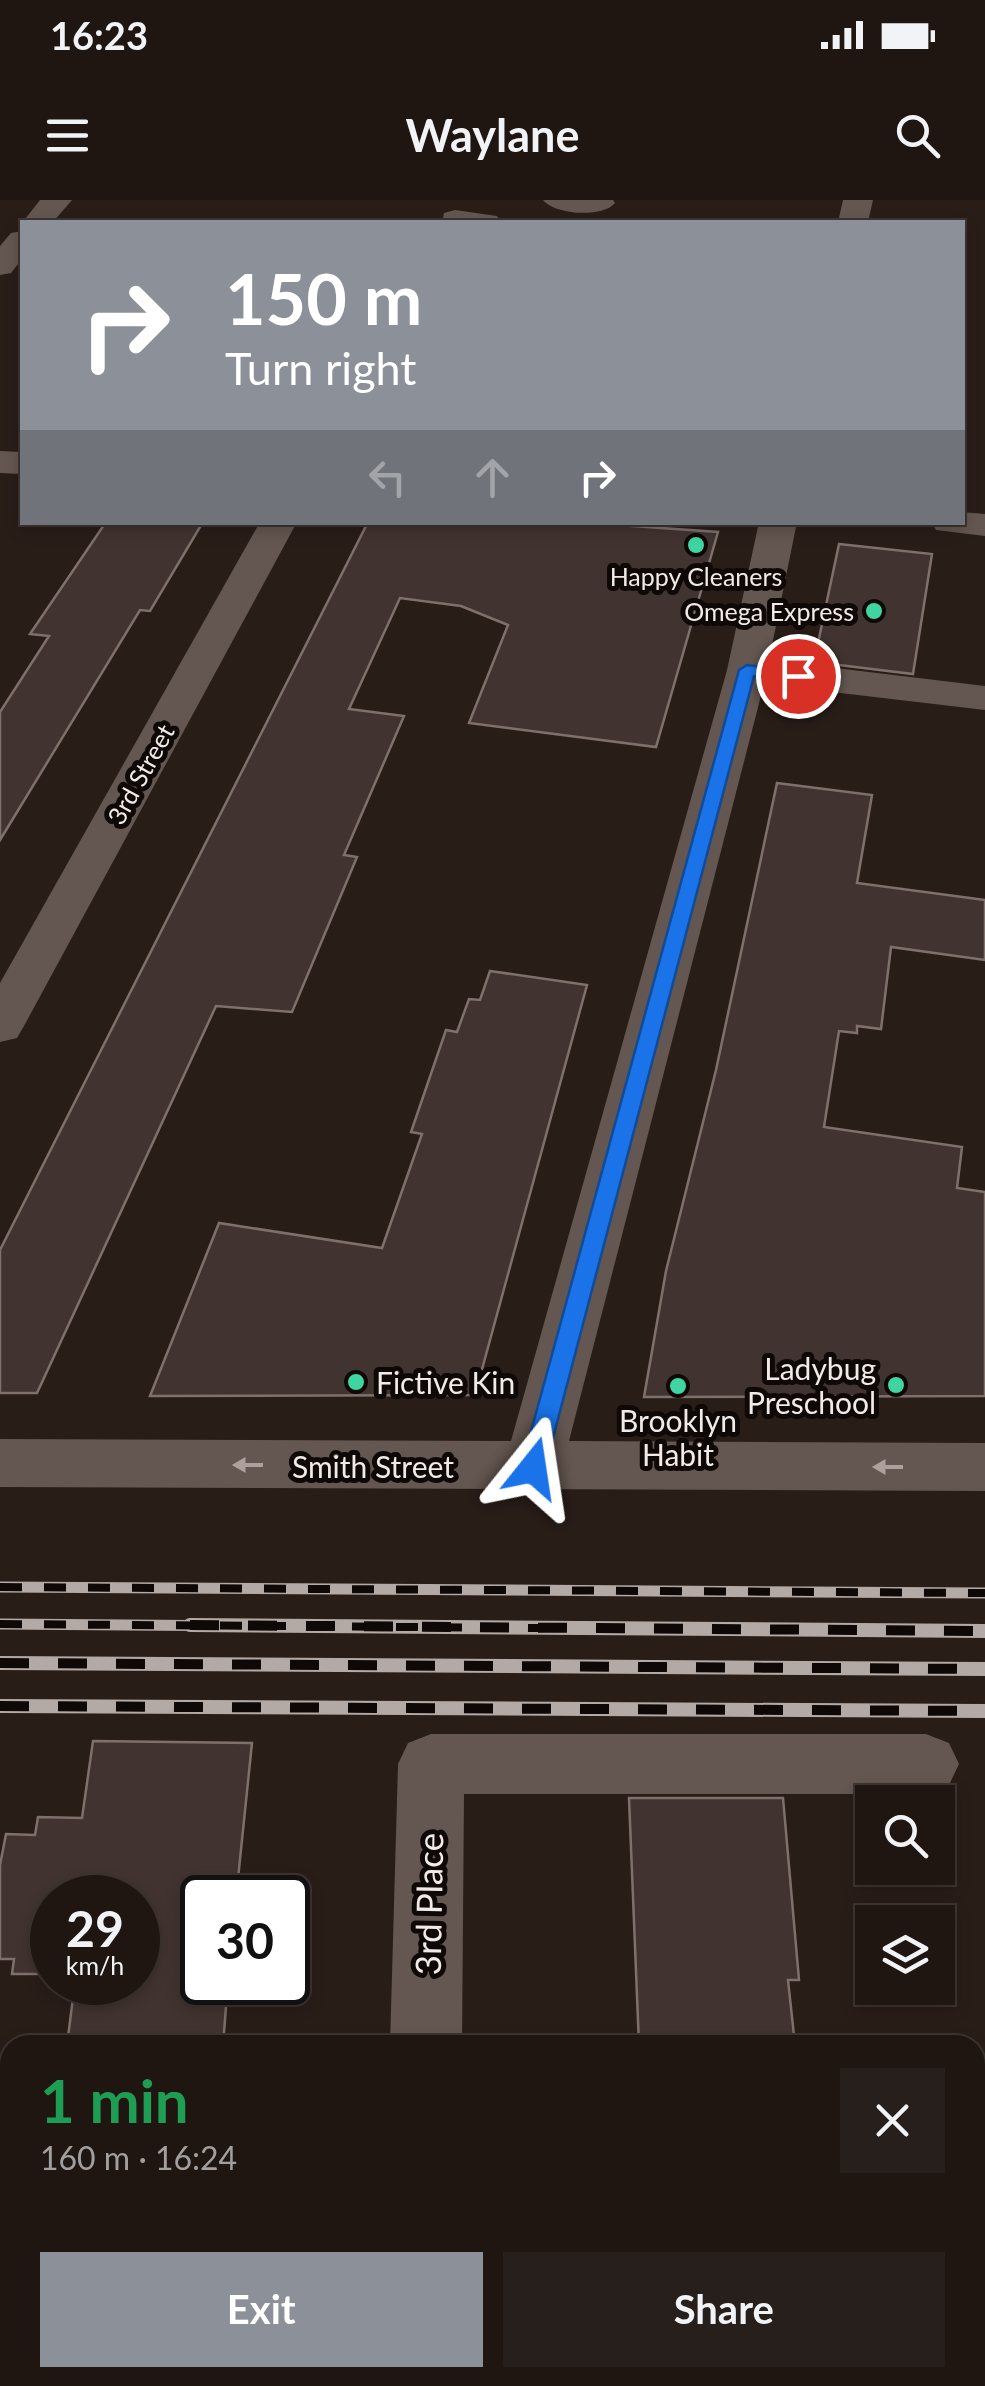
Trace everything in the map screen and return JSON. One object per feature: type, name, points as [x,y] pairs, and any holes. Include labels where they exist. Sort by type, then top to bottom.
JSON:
[{"type":"street","points":[[39,220],[57,200]]},
{"type":"street","points":[[558,200],[600,204]]},
{"type":"street","points":[[0,266],[20,242]]},
{"type":"street","name":"3rd Street","points":[[0,1026],[277,525]]},
{"type":"street","points":[[533,1468],[747,670],[777,525]]},
{"type":"street","points":[[747,670],[985,698]]},
{"type":"street","name":"Smith Street","points":[[0,1463],[985,1467]]},
{"type":"street","name":"3rd Place","points":[[426,2035],[431,1764],[926,1764]]},
{"type":"building","points":[[104,525],[201,525],[150,611],[140,610],[0,840],[0,712],[49,636],[30,634]]},
{"type":"building","points":[[366,525],[618,525],[718,532],[656,747],[469,723],[508,625],[461,606],[400,598],[349,709],[404,716],[344,855],[357,857],[292,1012],[216,1006],[37,1393],[0,1393],[0,1250]]},
{"type":"building","name":"Omega Express","points":[[839,544],[932,554],[913,674],[814,662]]},
{"type":"building","points":[[777,783],[872,795],[857,883],[985,900],[985,960],[891,947],[881,1029],[857,1026],[857,1033],[839,1031],[824,1127],[962,1147],[957,1188],[985,1192],[985,1396],[644,1397],[666,1271],[716,1070]]},
{"type":"building","points":[[490,971],[587,985],[475,1395],[150,1396],[219,1223],[382,1248],[422,1134],[411,1132],[446,1030],[457,1032],[469,999],[480,1000]]},
{"type":"building","points":[[93,1741],[252,1743],[238,1875],[180,1875],[180,2005],[226,2005],[224,2035],[68,2035],[72,2005],[160,2005],[160,1875],[30,1875],[30,1974],[12,1974],[14,1959],[0,1959],[0,1865],[6,1834],[35,1835],[38,1817],[82,1818]]},
{"type":"building","points":[[629,1798],[783,1798],[799,1980],[788,1980],[794,2035],[639,2035]]},
{"type":"railway","points":[[0,1587],[985,1593]]},
{"type":"railway","points":[[0,1624],[542,1628]]},
{"type":"railway","points":[[190,1625],[985,1631]]},
{"type":"railway","points":[[0,1663],[985,1669]]},
{"type":"railway","points":[[0,1706],[985,1711]]},
{"type":"place","name":"Happy Cleaners","points":[[696,545]]},
{"type":"place","name":"Omega Express","points":[[874,611]]},
{"type":"place","name":"Fictive Kin","points":[[356,1382]]},
{"type":"place","name":"Ladybug Preschool","points":[[896,1385]]},
{"type":"place","name":"Brooklyn Habit","points":[[678,1386]]},
{"type":"route","points":[[533,1468],[747,670],[798,676]]}]
